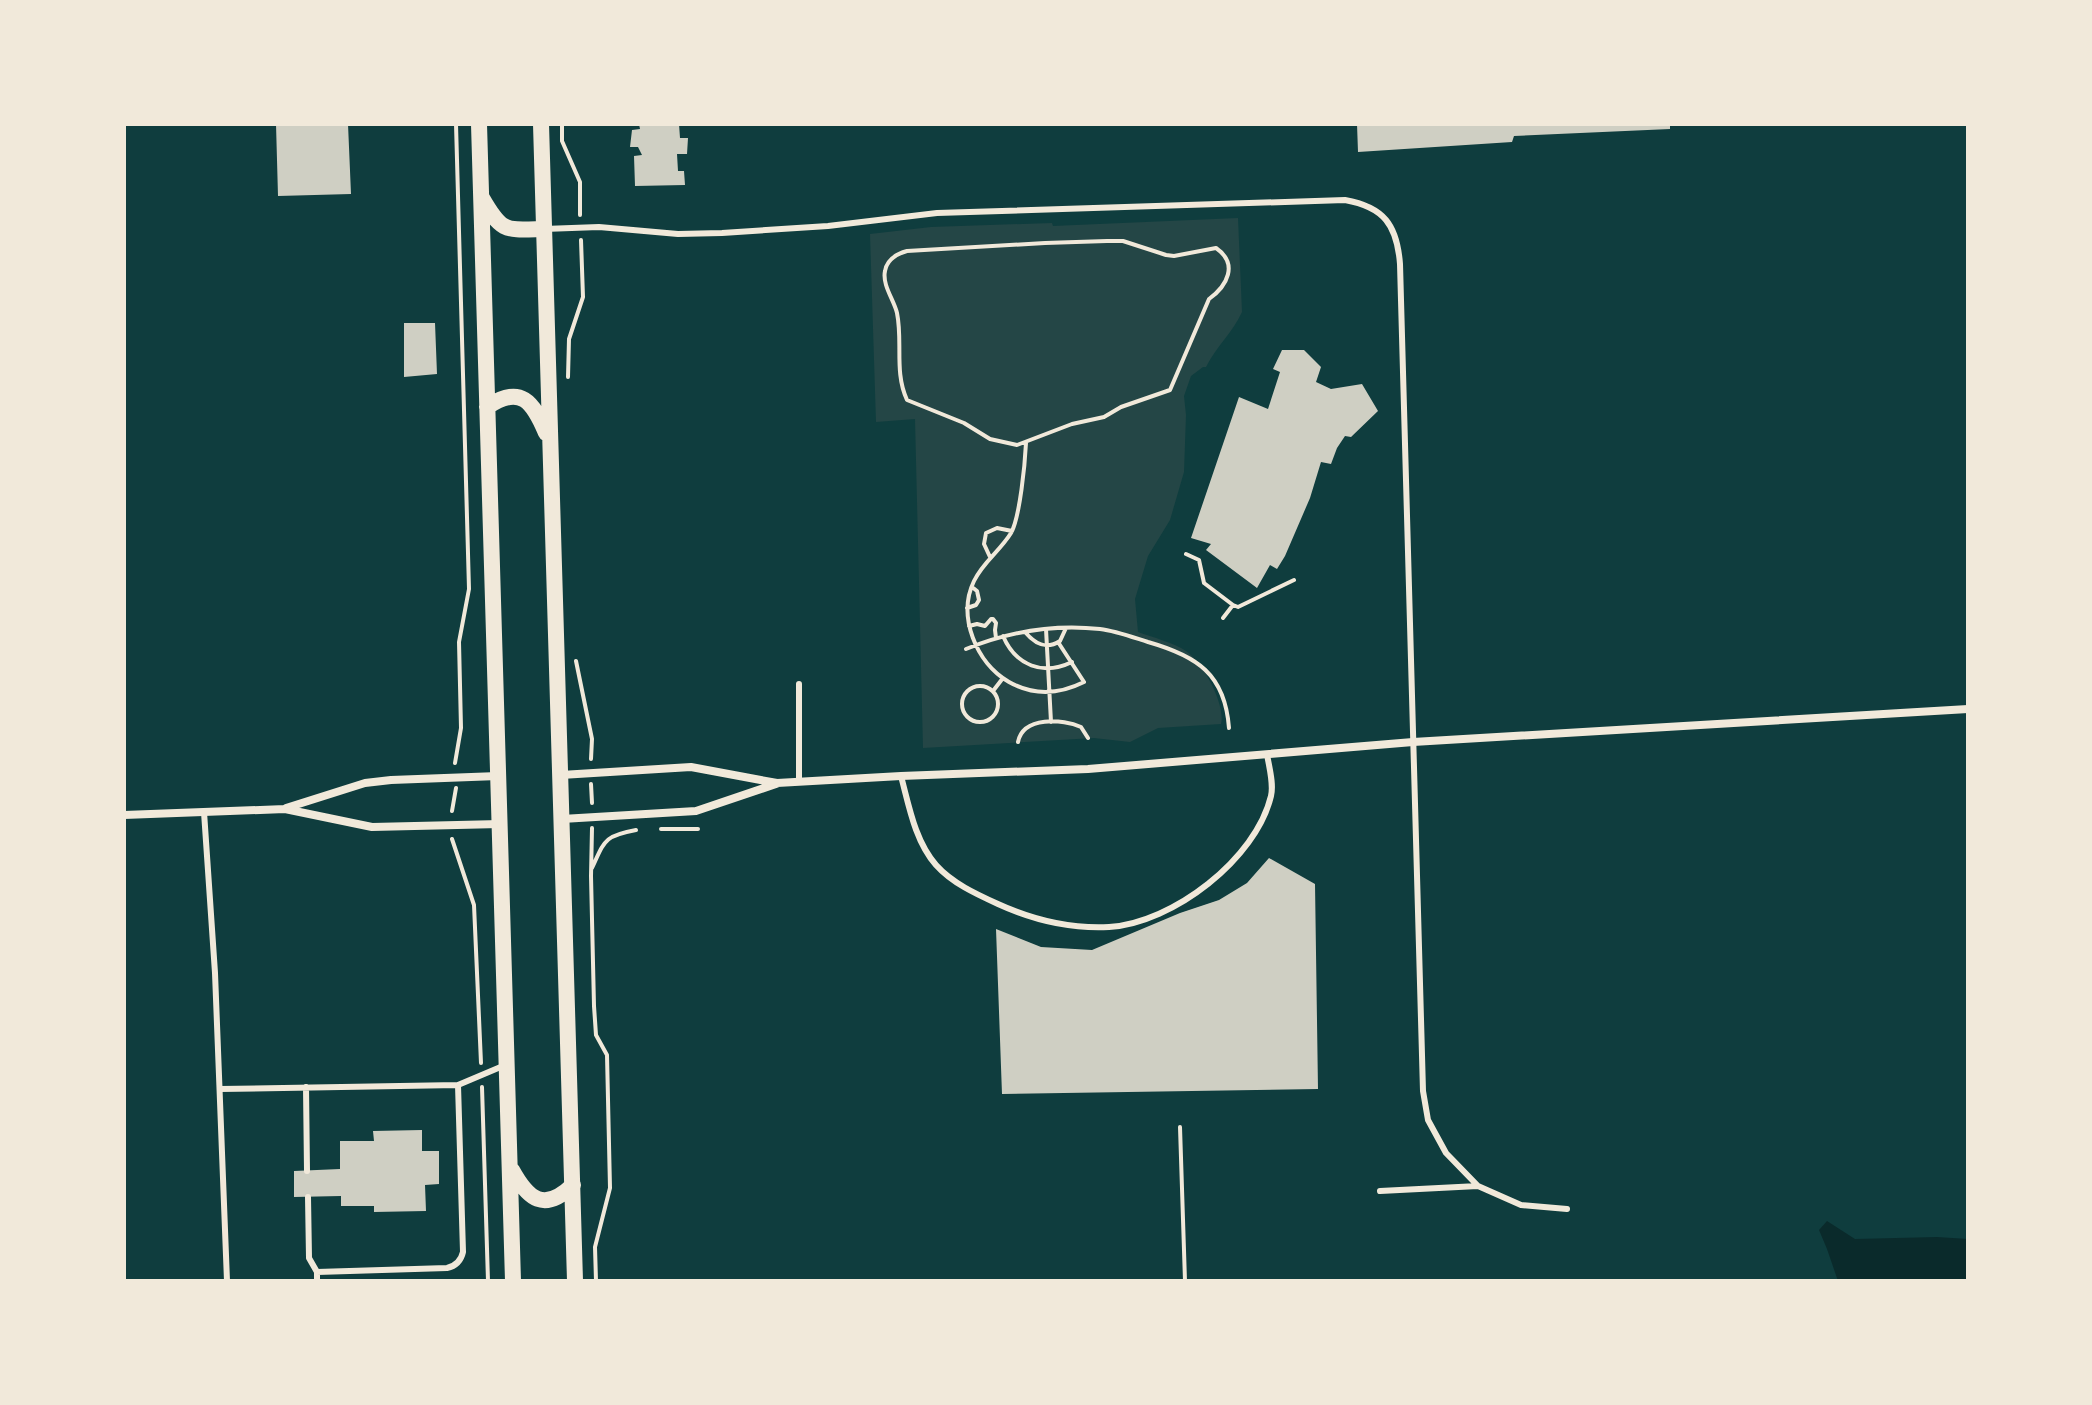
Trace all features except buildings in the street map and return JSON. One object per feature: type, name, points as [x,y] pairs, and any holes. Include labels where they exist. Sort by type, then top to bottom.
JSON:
[{"type":"main road","points":[[479,124],[513,1281]]},
{"type":"main road","points":[[541,124],[575,1281]]},
{"type":"main road","points":[[481,196],[495,219],[506,228],[544,229]]},
{"type":"main road","points":[[487,407],[506,397],[526,400],[536,410],[550,442]]},
{"type":"main road","points":[[509,1165],[522,1188],[536,1198],[559,1197],[573,1185]]},
{"type":"street","points":[[561,775],[691,767],[777,783],[1088,769],[1413,742],[1968,709]]},
{"type":"street","points":[[285,809],[365,783],[498,776]]},
{"type":"street","points":[[562,819],[696,811],[777,783]]},
{"type":"street","points":[[124,815],[285,809],[372,827],[500,824]]},
{"type":"lane","points":[[544,229],[580,227],[707,234],[828,226],[937,213],[1345,200],[1363,203],[1380,213],[1392,227],[1400,264],[1423,1091],[1428,1120],[1446,1153],[1478,1186],[1521,1205],[1567,1209]]},
{"type":"lane","points":[[799,684],[799,782]]},
{"type":"lane","points":[[901,776],[923,845],[936,865],[952,879],[979,896],[1042,921],[1076,927],[1111,927],[1134,923],[1188,900],[1237,855],[1256,832],[1272,794],[1267,754]]},
{"type":"lane","points":[[204,812],[215,973],[227,1281]]},
{"type":"lane","points":[[220,1089],[458,1085],[507,1064]]},
{"type":"lane","points":[[317,1272],[447,1268],[461,1260],[458,1085]]},
{"type":"lane","points":[[306,1087],[307,1171]]},
{"type":"lane","points":[[1380,1191],[1478,1186]]},
{"type":"lane","points":[[308,1197],[309,1258],[317,1272],[317,1281]]},
{"type":"path","points":[[456,124],[469,589],[459,642],[461,728],[454,762],[456,793],[451,814],[452,843],[474,905],[488,1281]]},
{"type":"path","points":[[562,124],[562,141],[580,182],[583,297],[569,339],[568,377]]},
{"type":"path","points":[[1107,241],[1123,241],[1174,256],[1216,248],[1221,250],[1227,260],[1229,273],[1226,282],[1209,299],[1170,390],[1121,407],[1104,417],[1072,424],[1026,443],[1017,445],[990,439],[964,423],[907,400],[899,371],[897,313],[884,273],[896,254],[968,247],[1107,241]]},
{"type":"path","points":[[1026,443],[1017,516],[1012,531],[990,557],[972,587],[967,608],[969,626],[989,666],[1003,678],[1033,692],[1050,693],[1084,682],[1058,642]]},
{"type":"path","points":[[990,557],[984,544],[986,533],[997,528],[1012,531]]},
{"type":"path","points":[[1186,554],[1199,560],[1204,583],[1238,607],[1294,580]]},
{"type":"path","points":[[967,608],[976,605],[979,600],[977,591],[972,587]]},
{"type":"path","points":[[1223,618],[1233,605]]},
{"type":"path","points":[[969,626],[982,626],[993,619],[996,638]]},
{"type":"path","points":[[966,649],[1003,636],[1066,628],[1100,629],[1155,644],[1186,655],[1203,666],[1222,693],[1229,728]]},
{"type":"path","points":[[1025,632],[1033,641],[1047,646],[1058,642],[1066,628]]},
{"type":"path","points":[[1046,629],[1051,722]]},
{"type":"path","points":[[1003,636],[1018,658],[1037,668],[1048,669],[1072,662]]},
{"type":"path","points":[[576,658],[592,739],[594,1006],[596,1035],[607,1055],[610,1188],[595,1247],[596,1281]]},
{"type":"path","points":[[993,691],[1003,678]]},
{"type":"path","points":[[982,686],[993,691],[999,708],[993,718],[976,722],[966,716],[962,705],[970,689],[982,686]]},
{"type":"path","points":[[1018,742],[1024,729],[1051,722],[1081,727],[1088,738]]},
{"type":"path","points":[[658,829],[698,829]]},
{"type":"path","points":[[591,870],[601,846],[611,836],[646,830]]},
{"type":"path","points":[[1180,1127],[1185,1281]]},
{"type":"shaded area","points":[[1238,218],[1242,312],[1206,367],[1191,376],[1184,396],[1184,472],[1170,520],[1148,556],[1135,599],[1138,632],[1175,645],[1193,657],[1217,695],[1221,724],[1158,728],[1130,742],[1094,738],[923,748],[915,419],[876,422],[870,234],[931,227],[1052,223],[1053,226]]},
{"type":"shaded area","points":[[1827,1221],[1855,1239],[1968,1239],[1968,1281],[1838,1281],[1819,1230]]}]
